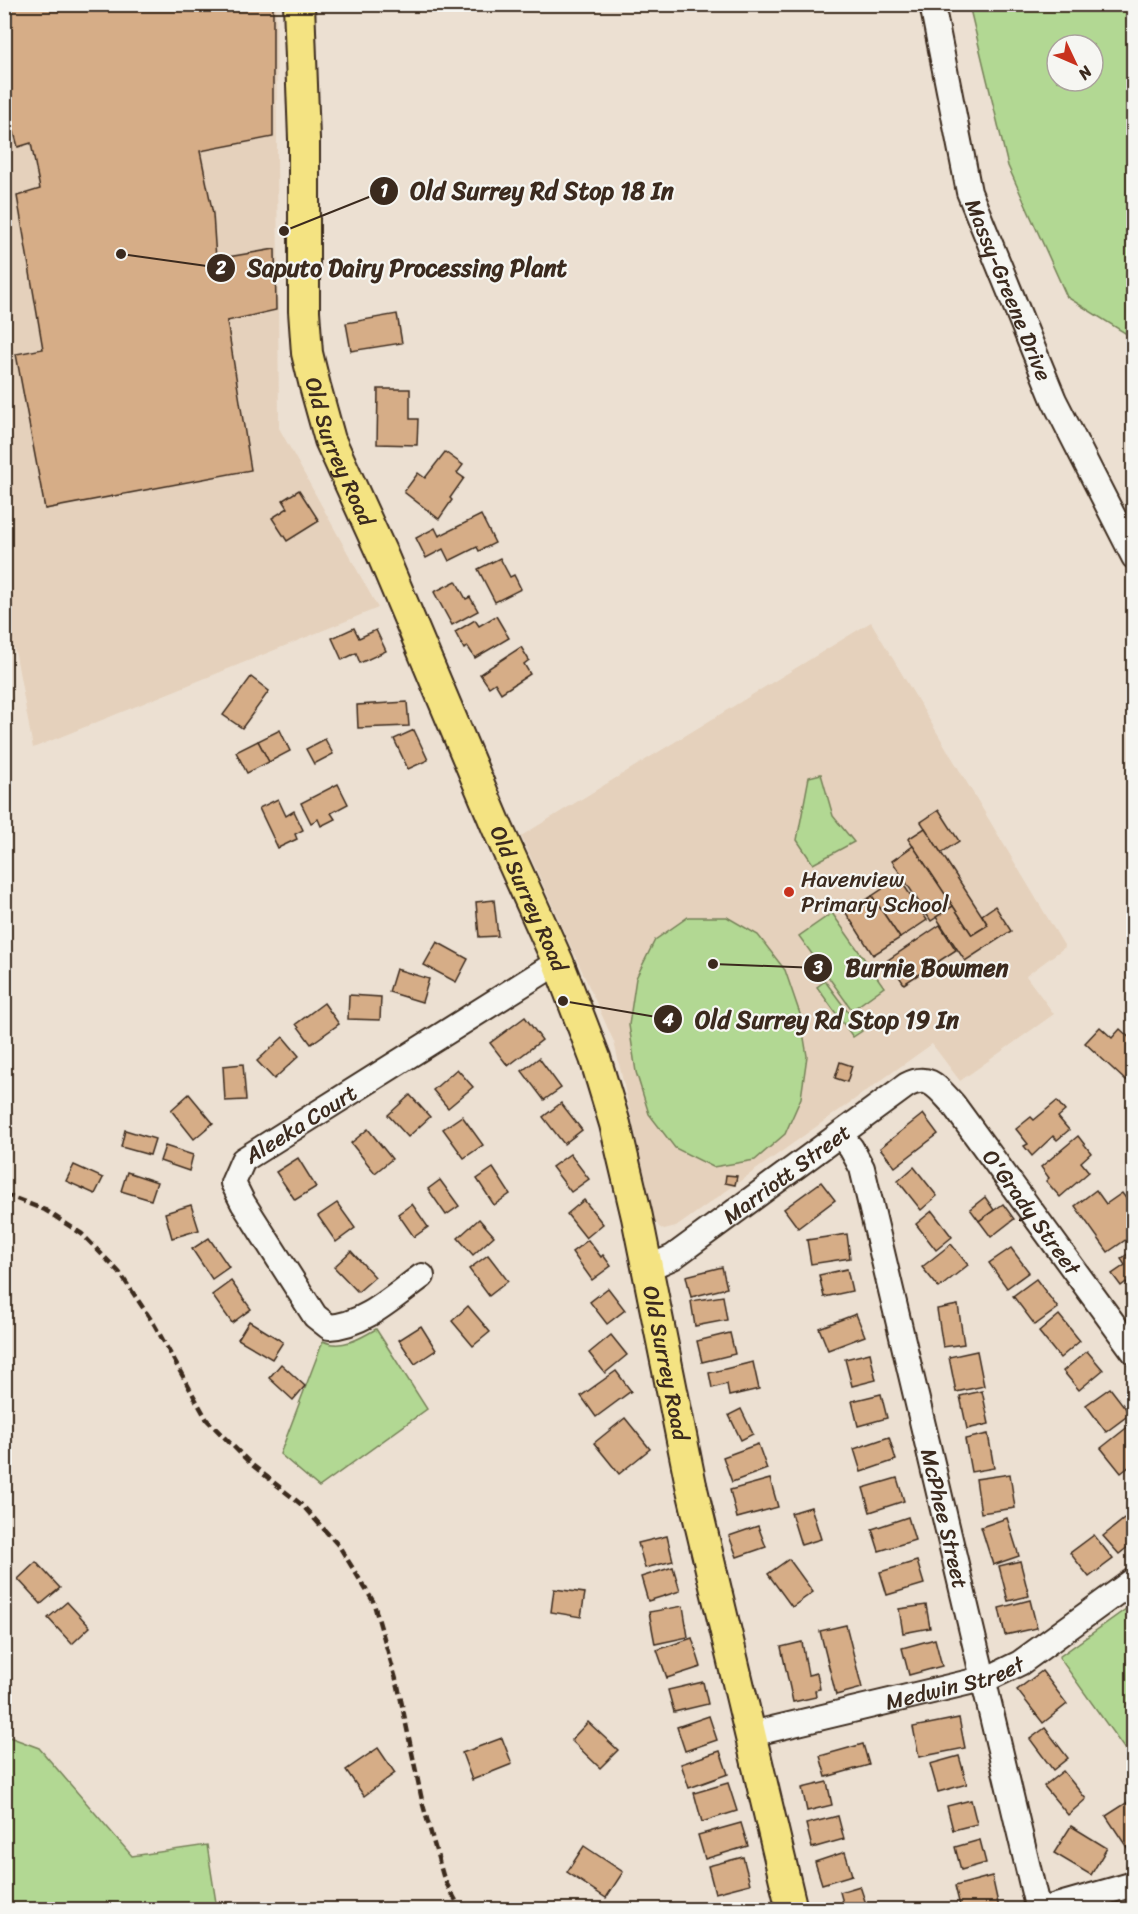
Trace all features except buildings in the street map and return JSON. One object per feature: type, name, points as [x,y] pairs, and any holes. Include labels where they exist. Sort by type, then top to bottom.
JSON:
[{"type":"main road","name":"Old Surrey Road","points":[[299,4],[304,139],[304,311],[307,352],[315,386],[330,440],[382,554],[497,827],[558,963],[591,1048],[615,1124],[648,1268],[691,1485],[792,1910]]},
{"type":"street","name":"Massy-Greene Drive","points":[[932,4],[969,192],[1054,400],[1134,557]]},
{"type":"street","name":"Aleeka Court","points":[[422,1276],[369,1314],[345,1326],[329,1327],[315,1316],[243,1203],[233,1183],[243,1160],[558,963]]},
{"type":"street","name":"Marriott Street","points":[[648,1268],[673,1257],[907,1085],[924,1079]]},
{"type":"street","name":"O'Grady Street","points":[[924,1079],[935,1085],[953,1104],[1134,1352]]},
{"type":"street","name":"McPhee Street","points":[[840,1135],[851,1148],[862,1168],[1040,1910]]},
{"type":"street","name":"Medwin Street","points":[[751,1734],[984,1679],[1020,1663],[1134,1580]]},
{"type":"street","points":[[1040,1910],[1134,1884]]},
{"type":"shaded area","points":[[5,5],[276,5],[279,428],[378,608],[33,748],[16,655],[5,624]]},
{"type":"shaded area","name":"Havenview Primary School","points":[[871,622],[1065,947],[1026,976],[1054,1014],[960,1081],[932,1044],[676,1227],[664,1230],[655,1221],[614,1042],[521,836]]},
{"type":"green space","points":[[969,5],[1133,5],[1133,338],[1067,297],[1008,166]]},
{"type":"green space","points":[[821,774],[833,816],[854,842],[813,864],[797,840],[809,777]]},
{"type":"green space","points":[[832,913],[884,987],[852,1010],[799,936]]},
{"type":"green space","points":[[688,917],[727,917],[758,935],[785,970],[800,1014],[807,1056],[801,1098],[785,1134],[755,1160],[713,1167],[675,1148],[649,1114],[636,1072],[629,1025],[636,978],[655,940]]},
{"type":"green space","points":[[825,981],[862,1031],[853,1037],[817,987]]},
{"type":"green space","points":[[376,1329],[427,1409],[319,1487],[280,1454],[323,1341],[344,1344]]},
{"type":"green space","points":[[1133,1604],[1133,1761],[1059,1657]]},
{"type":"green space","points":[[4,1735],[39,1748],[132,1856],[207,1845],[217,1909],[5,1909]]},
{"type":"railway","points":[[4,1194],[45,1210],[82,1234],[119,1272],[154,1324],[207,1420],[251,1464],[303,1506],[339,1546],[373,1601],[398,1686],[423,1805],[444,1879],[461,1910]]},
{"type":"place","name":"Old Surrey Rd Stop 18 In","points":[[284,231]]},
{"type":"place","name":"Saputo Dairy Processing Plant","points":[[121,254]]},
{"type":"place","name":"Havenview Primary School","points":[[789,892]]},
{"type":"place","name":"Burnie Bowmen","points":[[713,964]]},
{"type":"place","name":"Old Surrey Rd Stop 19 In","points":[[563,1001]]}]
